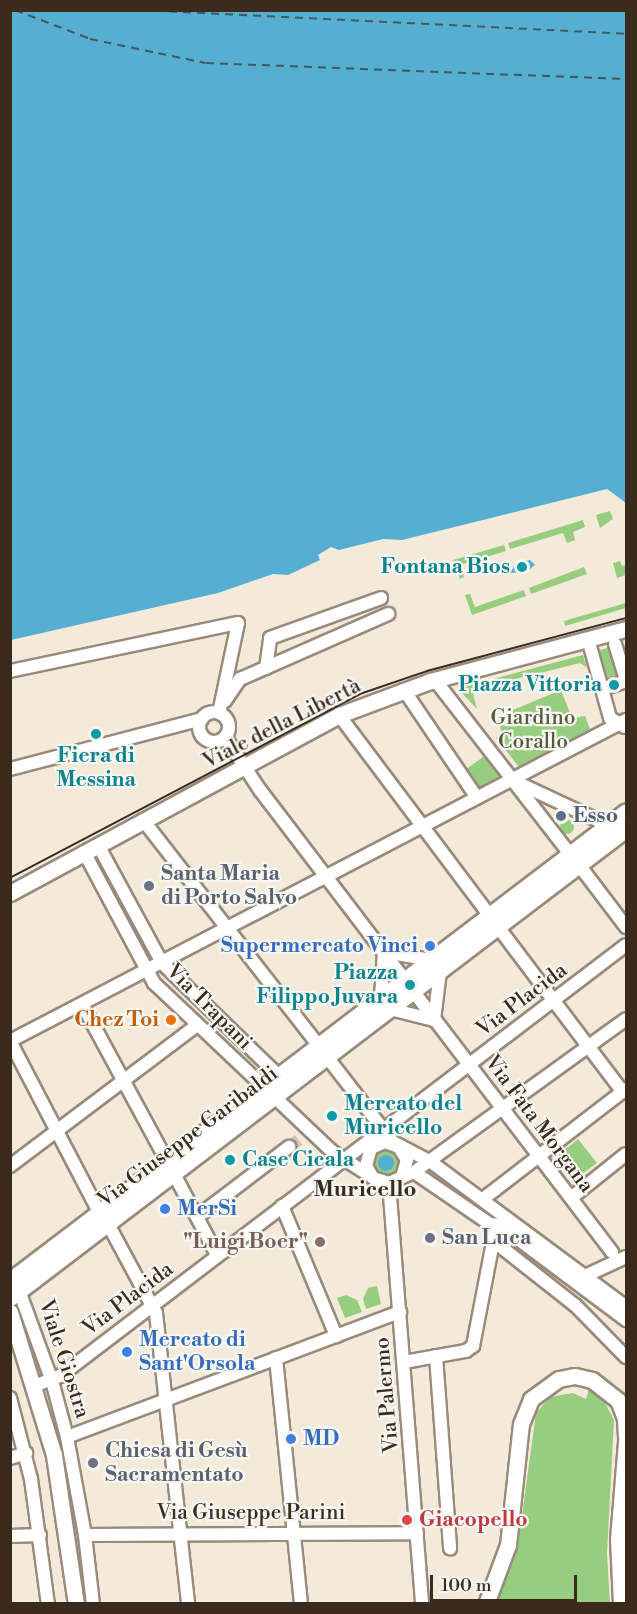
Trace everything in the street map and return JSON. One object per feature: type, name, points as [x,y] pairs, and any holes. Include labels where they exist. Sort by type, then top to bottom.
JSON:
[{"type":"main road","name":"Viale della Libertà","points":[[10,893],[339,716],[435,680],[627,628]]},
{"type":"main road","points":[[574,860],[608,825],[627,811]]},
{"type":"main road","points":[[436,966],[574,860],[626,831]]},
{"type":"main road","name":"Via Giuseppe Garibaldi","points":[[13,1284],[104,1218],[436,966]]},
{"type":"main road","name":"Via Giuseppe Garibaldi","points":[[268,1093],[279,1076],[323,1051]]},
{"type":"main road","name":"Viale Giostra","points":[[10,1312],[54,1455],[76,1604]]},
{"type":"main road","points":[[10,1338],[45,1457],[66,1604]]},
{"type":"main road","points":[[486,1604],[508,1545],[521,1424],[531,1399],[559,1379],[576,1376],[592,1380],[618,1401],[625,1418],[627,1439],[618,1539],[621,1604]]},
{"type":"street","points":[[266,668],[270,638],[381,598]]},
{"type":"street","points":[[219,713],[240,679],[388,614]]},
{"type":"street","points":[[10,671],[238,623],[219,713]]},
{"type":"street","points":[[588,639],[610,718],[624,724]]},
{"type":"street","points":[[608,687],[626,681],[615,644]]},
{"type":"street","points":[[435,680],[627,927]]},
{"type":"street","points":[[404,690],[477,798]]},
{"type":"street","points":[[10,769],[202,718],[209,713],[219,713],[228,723],[225,737],[243,766],[384,952],[386,1003],[434,1020],[436,966],[384,952]]},
{"type":"street","points":[[339,716],[589,1047],[625,1090],[540,1158],[483,1199]]},
{"type":"street","points":[[202,718],[199,728],[207,740],[216,741],[225,737]]},
{"type":"street","points":[[188,1604],[166,1399],[153,1306],[10,1041],[422,826],[624,724]]},
{"type":"street","points":[[512,780],[608,825]]},
{"type":"street","points":[[143,820],[383,1131],[417,1170],[496,1226],[627,1326]]},
{"type":"street","name":"Via Trapani","points":[[91,848],[162,963],[279,1076]]},
{"type":"street","name":"Via Trapani","points":[[91,848],[146,971],[197,1025],[268,1093],[305,1134],[342,1160],[383,1182]]},
{"type":"street","name":"Via Placida","points":[[52,1381],[627,945]]},
{"type":"street","name":"Via Fata Morgana","points":[[384,952],[612,1252]]},
{"type":"street","points":[[82,1004],[217,1255]]},
{"type":"street","points":[[383,1182],[417,1170],[504,1110],[627,1019]]},
{"type":"street","points":[[10,1166],[197,1025]]},
{"type":"street","points":[[371,1148],[383,1131]]},
{"type":"street","points":[[393,1142],[404,1151],[417,1170]]},
{"type":"street","points":[[371,1148],[393,1142]]},
{"type":"street","points":[[197,1217],[289,1147]]},
{"type":"street","name":"Via Palermo","points":[[371,1148],[366,1166],[383,1182],[400,1312],[422,1604]]},
{"type":"street","points":[[404,1151],[407,1168],[417,1170],[483,1199],[625,1304]]},
{"type":"street","points":[[571,1198],[627,1154]]},
{"type":"street","points":[[282,1206],[336,1336]]},
{"type":"street","points":[[496,1226],[499,1225],[627,1320]]},
{"type":"street","points":[[404,1362],[473,1346],[491,1239],[496,1226]]},
{"type":"street","points":[[491,1239],[581,1310],[627,1357]]},
{"type":"street","points":[[585,1276],[627,1257]]},
{"type":"street","name":"Viale Giostra","points":[[13,1284],[52,1381],[67,1437],[85,1535],[93,1604]]},
{"type":"street","points":[[67,1437],[400,1312]]},
{"type":"street","points":[[436,1356],[450,1548]]},
{"type":"street","points":[[276,1358],[301,1604]]},
{"type":"street","points":[[34,1386],[52,1381]]},
{"type":"street","points":[[10,1398],[26,1453],[40,1535],[48,1604]]},
{"type":"street","points":[[10,1458],[26,1453]]},
{"type":"street","name":"Via Giuseppe Parini","points":[[85,1535],[181,1532],[417,1533]]},
{"type":"street","points":[[10,1536],[40,1535]]},
{"type":"green space","points":[[610,511],[613,519],[600,528],[596,515]]},
{"type":"green space","points":[[583,520],[585,527],[573,532],[575,540],[567,543],[563,533],[510,549],[508,543]]},
{"type":"green space","points":[[504,545],[506,551],[460,565],[464,577],[460,579],[453,560]]},
{"type":"green space","points":[[620,561],[622,566],[626,565],[626,575],[617,578],[613,563]]},
{"type":"green space","points":[[584,567],[587,574],[531,594],[529,588]]},
{"type":"green space","points":[[524,590],[526,596],[472,615],[465,595],[470,594],[475,607]]},
{"type":"green space","points":[[626,603],[626,608],[565,626],[564,621]]},
{"type":"green space","points":[[612,647],[620,676],[608,684],[599,650]]},
{"type":"green space","points":[[583,655],[587,668],[580,663],[480,688],[473,694],[477,709],[461,692],[460,688]]},
{"type":"green space","name":"Giardino Corallo","points":[[561,690],[572,718],[585,716],[590,729],[519,767],[496,738],[502,733],[498,721],[492,723],[491,719]]},
{"type":"green space","points":[[486,755],[501,775],[479,788],[466,769]]},
{"type":"green space","points":[[567,820],[572,822],[574,827],[572,832],[567,834],[562,832],[560,827],[562,822]]},
{"type":"green space","points":[[99,860],[151,958],[148,960],[97,861]]},
{"type":"green space","points":[[578,1139],[597,1163],[574,1180],[556,1157]]},
{"type":"green space","points":[[382,1148],[395,1150],[402,1162],[392,1177],[383,1178],[372,1170],[372,1156]]},
{"type":"green space","points":[[377,1286],[381,1304],[366,1309],[363,1299],[368,1288]]},
{"type":"green space","points":[[346,1295],[357,1300],[362,1312],[345,1318],[337,1298]]},
{"type":"green space","points":[[589,1389],[603,1399],[614,1420],[607,1554],[610,1603],[496,1603],[518,1544],[536,1413],[550,1397],[573,1393],[586,1399]]},
{"type":"water","points":[[11,10],[626,11],[626,503],[607,489],[402,540],[383,539],[339,550],[331,547],[318,555],[320,560],[288,575],[273,574],[218,593],[11,640]]},
{"type":"water","name":"Fontana Bios","points":[[530,560],[535,565],[526,572],[510,573],[517,562]]},
{"type":"water","points":[[383,1155],[389,1155],[394,1163],[392,1169],[383,1171],[378,1166],[378,1160]]},
{"type":"ferry route","points":[[15,10],[90,39],[206,63],[626,79]]},
{"type":"ferry route","points":[[141,10],[626,34]]},
{"type":"tunnel","points":[[289,1147],[302,1137]]},
{"type":"tram line","points":[[10,878],[360,694],[427,671],[626,618]]},
{"type":"place","name":"Fontana Bios","points":[[522,567]]},
{"type":"place","name":"Piazza Vittoria","points":[[614,685]]},
{"type":"place","name":"Fiera di Messina","points":[[96,734]]},
{"type":"place","name":"Esso","points":[[561,816]]},
{"type":"place","name":"Santa Maria di Porto Salvo","points":[[149,886]]},
{"type":"place","name":"Supermercato Vinci","points":[[430,946]]},
{"type":"place","name":"Piazza Filippo Juvara","points":[[410,985]]},
{"type":"place","name":"Chez Toi","points":[[171,1020]]},
{"type":"place","name":"Mercato del Muricello","points":[[332,1116]]},
{"type":"place","name":"Case Cicala","points":[[230,1160]]},
{"type":"place","name":"MerSi","points":[[165,1209]]},
{"type":"place","name":"San Luca","points":[[430,1238]]},
{"type":"place","name":"\"Luigi Boer\"","points":[[320,1242]]},
{"type":"place","name":"Mercato di Sant'Orsola","points":[[127,1352]]},
{"type":"place","name":"MD","points":[[291,1439]]},
{"type":"place","name":"Chiesa di Gesù Sacramentato","points":[[93,1463]]},
{"type":"place","name":"Giacopello","points":[[407,1520]]},
{"type":"district","name":"Muricello","points":[[365,1190]]}]
